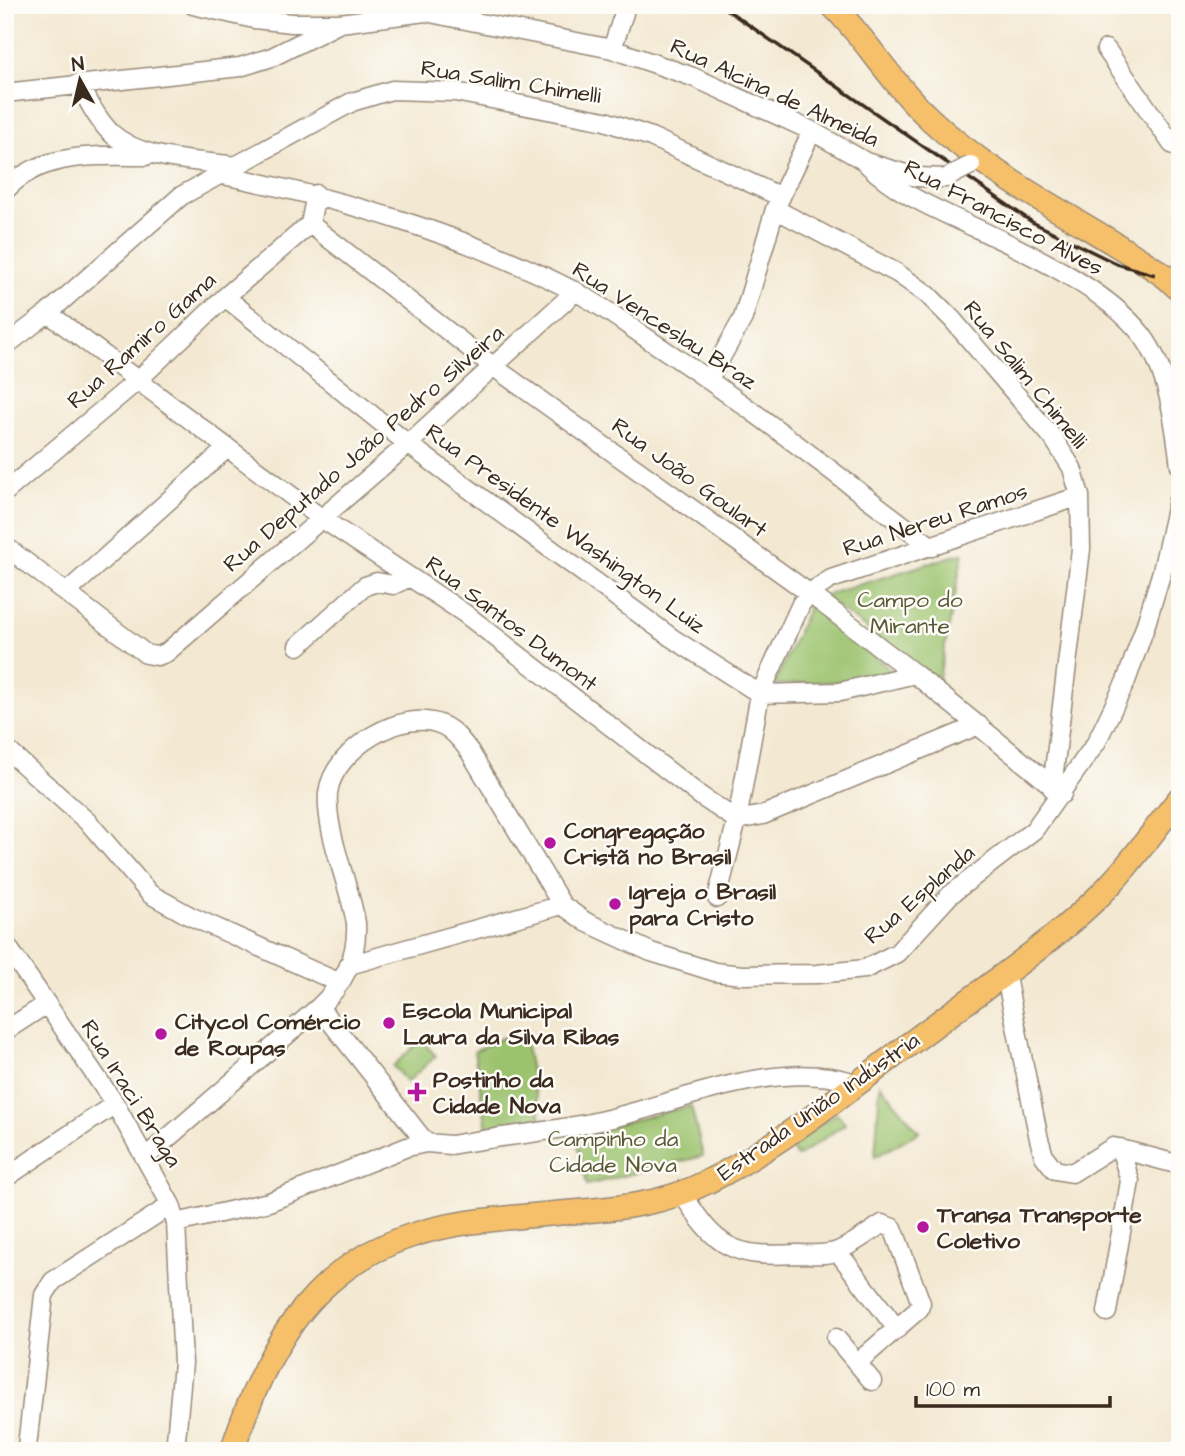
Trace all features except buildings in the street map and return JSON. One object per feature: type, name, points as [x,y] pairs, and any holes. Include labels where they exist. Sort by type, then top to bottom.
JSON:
[{"type":"main road","points":[[832,5],[856,29],[908,97],[975,162],[1170,277]]},
{"type":"main road","points":[[844,5],[856,29]]},
{"type":"main road","name":"Estrada União Indústria","points":[[232,1451],[261,1374],[277,1341],[322,1288],[377,1250],[408,1236],[468,1223],[623,1207],[682,1194],[735,1167],[856,1083],[1005,972],[1096,899],[1180,798]]},
{"type":"street","points":[[192,5],[214,7],[254,19],[340,23]]},
{"type":"street","points":[[612,49],[624,13],[623,5]]},
{"type":"street","name":"Rua Alcina de Almeida","points":[[340,23],[425,9],[612,49],[693,77],[812,131],[866,162],[916,177],[946,178],[975,162]]},
{"type":"street","points":[[5,93],[240,67],[293,48],[340,23]]},
{"type":"street","points":[[1106,50],[1172,144],[1180,148]]},
{"type":"street","points":[[79,83],[99,119],[126,144],[167,156],[235,166]]},
{"type":"street","name":"Rua Salim Chimelli","points":[[5,345],[48,313],[181,196],[352,102],[392,90],[430,89],[605,121],[651,137],[778,203],[897,273],[927,295],[952,319],[1053,438],[1072,468],[1080,496],[1082,549],[1057,791]]},
{"type":"street","points":[[709,379],[743,318],[778,203],[812,131]]},
{"type":"street","points":[[5,191],[42,165],[64,160],[85,156],[167,156]]},
{"type":"street","name":"Rua Francisco Alves","points":[[866,162],[900,191],[1029,254],[1122,313],[1142,336],[1158,366],[1180,466]]},
{"type":"street","name":"Rua Venceslau Braz","points":[[218,174],[316,194],[449,236],[576,291],[709,379],[932,547]]},
{"type":"street","points":[[310,225],[316,194]]},
{"type":"street","name":"Rua Ramiro Gama","points":[[5,492],[136,381],[225,297],[310,225]]},
{"type":"street","name":"Rua João Goulart","points":[[310,225],[494,367],[809,593],[979,725],[1057,791]]},
{"type":"street","name":"Rua Deputado João Pedro Silveira","points":[[66,593],[146,654],[157,656],[166,653],[408,444],[576,291]]},
{"type":"street","name":"Rua Presidente Washington Luiz","points":[[225,297],[408,444],[672,638],[760,694]]},
{"type":"street","name":"Rua Santos Dumont","points":[[48,313],[321,518],[464,613],[702,797],[737,820]]},
{"type":"street","points":[[5,546],[66,593],[226,449]]},
{"type":"street","points":[[1057,791],[1096,743],[1126,681],[1162,571],[1180,491]]},
{"type":"street","name":"Rua Nereu Ramos","points":[[809,593],[831,579],[1080,496]]},
{"type":"street","points":[[298,646],[365,586],[377,582],[393,585],[410,577]]},
{"type":"street","points":[[717,898],[737,820],[760,694],[809,593]]},
{"type":"street","points":[[760,694],[840,692],[915,674]]},
{"type":"street","name":"Rua Esplanda","points":[[146,1156],[319,1007],[340,983],[357,942],[356,923],[328,808],[328,792],[340,762],[366,740],[402,723],[424,721],[443,724],[455,734],[470,752],[562,905],[586,922],[651,952],[715,972],[742,975],[817,974],[865,969],[897,953],[950,895],[1034,830],[1057,791]]},
{"type":"street","points":[[737,820],[762,815],[979,725]]},
{"type":"street","points":[[5,748],[89,823],[150,894],[190,916],[340,983]]},
{"type":"street","points":[[349,965],[562,905]]},
{"type":"street","name":"Rua Iraci Braga","points":[[5,943],[115,1104],[171,1205],[176,1223],[183,1363],[175,1451]]},
{"type":"street","points":[[1005,972],[1044,1156],[1055,1170],[1072,1173],[1092,1163],[1105,1150],[1120,1149],[1180,1165]]},
{"type":"street","points":[[5,1031],[46,1005]]},
{"type":"street","points":[[319,1007],[426,1143]]},
{"type":"street","points":[[176,1223],[269,1202],[407,1147],[426,1143],[450,1145],[602,1120],[768,1077],[810,1074],[835,1076],[856,1083]]},
{"type":"street","points":[[5,1178],[115,1104]]},
{"type":"street","points":[[1107,1312],[1130,1181],[1120,1149]]},
{"type":"street","points":[[682,1194],[705,1226],[721,1242],[740,1253],[759,1256],[838,1252],[882,1224],[893,1228],[921,1303],[897,1329],[857,1363]]},
{"type":"street","points":[[27,1447],[44,1295],[53,1281],[171,1205]]},
{"type":"street","points":[[838,1252],[897,1329]]},
{"type":"street","points":[[836,1338],[872,1381]]},
{"type":"green space","name":"Campo do Mirante","points":[[963,553],[938,683],[823,596]]},
{"type":"green space","name":"Campo do Mirante","points":[[810,604],[892,671],[845,681],[774,685]]},
{"type":"green space","points":[[504,1037],[525,1042],[541,1119],[487,1129],[474,1051]]},
{"type":"green space","points":[[421,1040],[436,1056],[407,1082],[393,1066]]},
{"type":"green space","points":[[880,1084],[919,1132],[875,1157]]},
{"type":"green space","name":"Campinho da Cidade Nova","points":[[691,1106],[703,1156],[587,1185],[575,1134]]},
{"type":"green space","points":[[837,1113],[845,1124],[797,1157],[789,1145]]},
{"type":"railway","points":[[720,5],[1032,222],[1117,264],[1180,282]]},
{"type":"place","name":"Congregação Cristã no Brasil","points":[[550,843]]},
{"type":"place","name":"Igreja o Brasil para Cristo","points":[[615,904]]},
{"type":"place","name":"Escola Municipal Laura da Silva Ribas","points":[[389,1023]]},
{"type":"place","name":"Citycol Comércio de Roupas","points":[[161,1034]]},
{"type":"place","name":"Postinho da Cidade Nova","points":[[417,1092]]},
{"type":"place","name":"Transa Transporte Coletivo","points":[[923,1227]]}]
